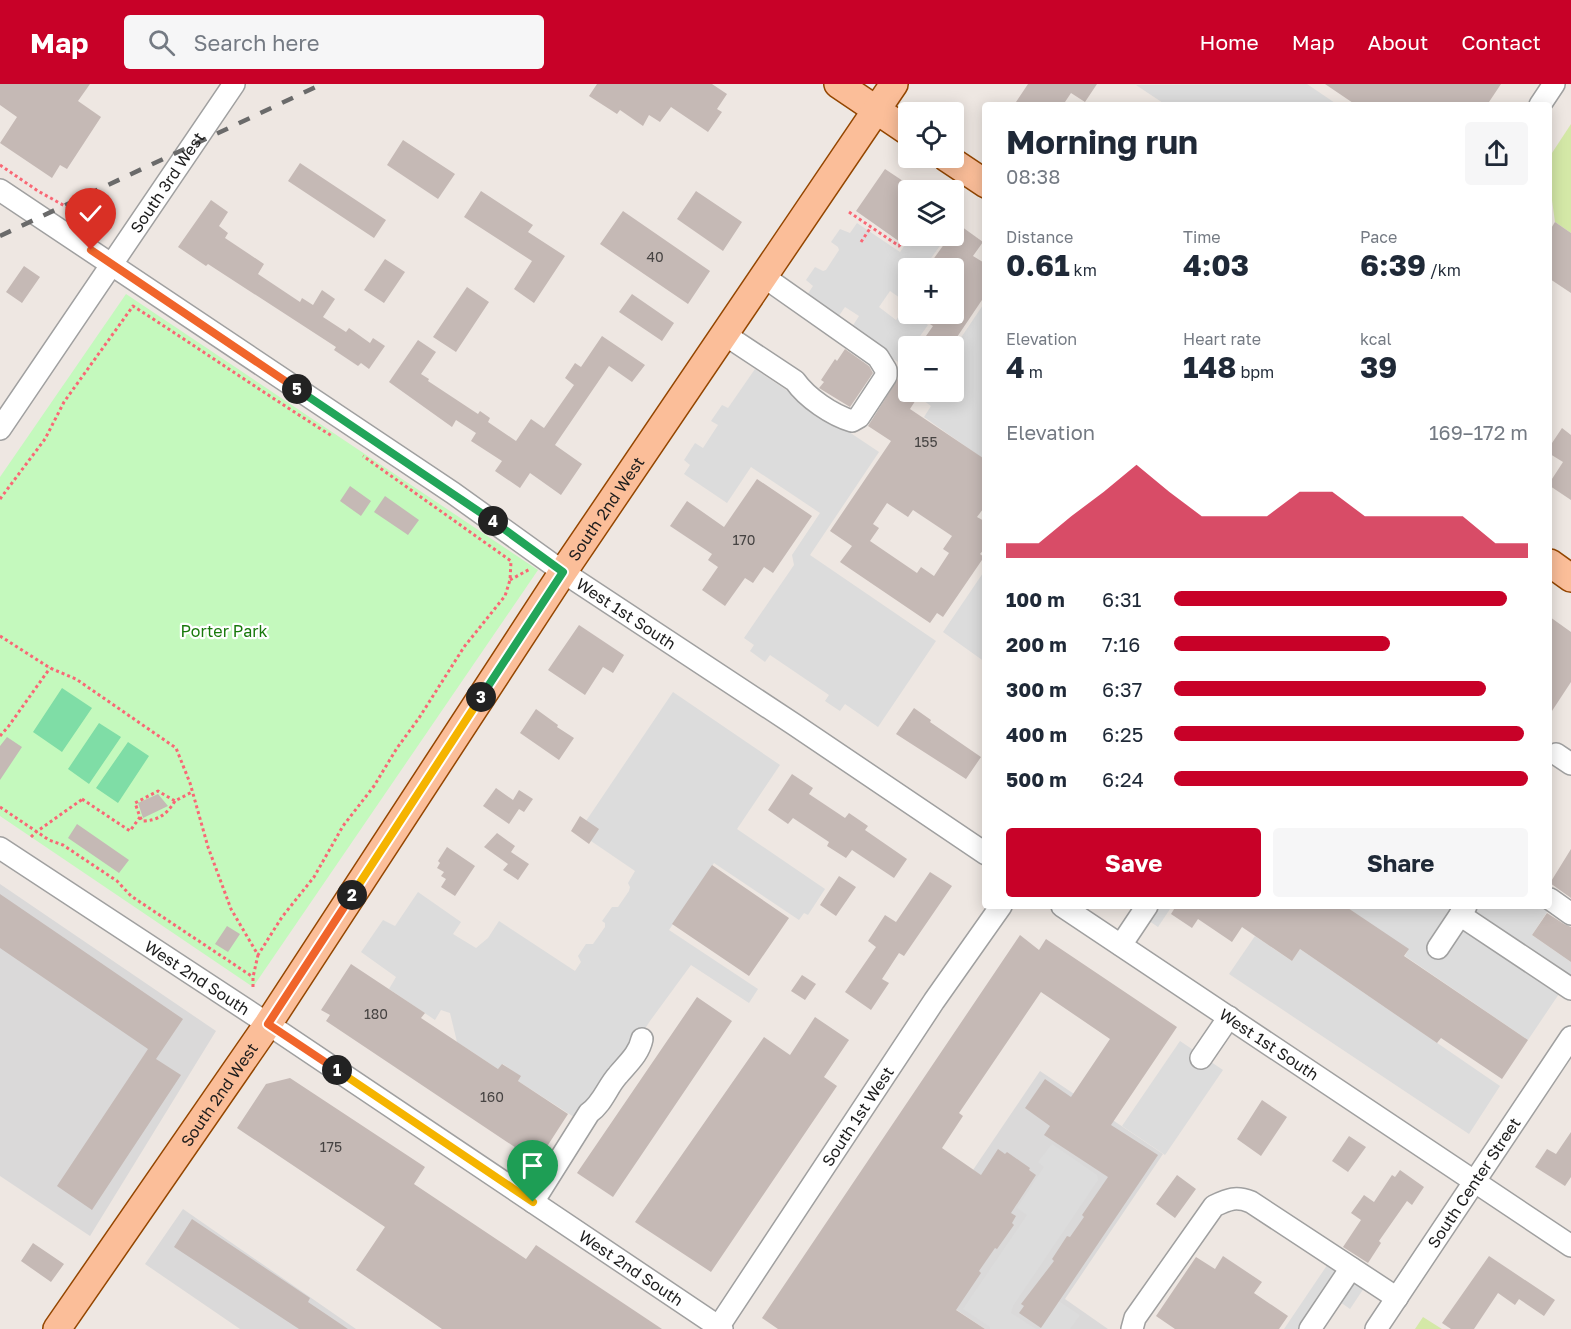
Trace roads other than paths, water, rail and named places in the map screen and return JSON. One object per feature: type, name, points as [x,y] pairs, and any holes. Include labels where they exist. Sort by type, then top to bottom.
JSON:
[{"type":"main road","points":[[838,84],[898,125]]},
{"type":"main road","name":"South 2nd West","points":[[57,1329],[268,1024],[563,572],[894,84]]},
{"type":"main road","points":[[962,168],[982,181]]},
{"type":"main road","points":[[1552,564],[1571,578]]},
{"type":"street","name":"South 3rd West","points":[[0,429],[234,84]]},
{"type":"street","points":[[1542,102],[1554,84]]},
{"type":"street","name":"West 1st South","points":[[0,190],[453,494],[563,572],[982,851]]},
{"type":"street","points":[[724,334],[795,381],[802,391],[842,418],[852,421],[859,417],[885,376],[886,370],[878,357],[763,276]]},
{"type":"street","name":"West 2nd South","points":[[0,848],[268,1024],[719,1328]]},
{"type":"street","points":[[1552,900],[1571,914]]},
{"type":"street","name":"South 1st West","points":[[719,1328],[928,1011],[999,909]]},
{"type":"street","name":"West 1st South","points":[[1067,909],[1571,1246]]},
{"type":"street","points":[[1121,945],[1145,909]]},
{"type":"street","points":[[1438,948],[1463,910],[1571,989]]},
{"type":"street","points":[[1201,1058],[1229,1017]]},
{"type":"street","name":"South Center Street","points":[[1376,1329],[1571,1037]]},
{"type":"street","points":[[533,1202],[589,1113],[597,1107],[618,1075],[626,1068],[642,1039]]},
{"type":"street","points":[[1132,1329],[1135,1318],[1214,1206],[1238,1197],[1251,1202],[1397,1298]]},
{"type":"street","points":[[1310,1329],[1351,1268]]},
{"type":"railway","points":[[0,236],[322,84]]},
{"type":"park label","name":"Porter Park","points":[[224,631]]}]
